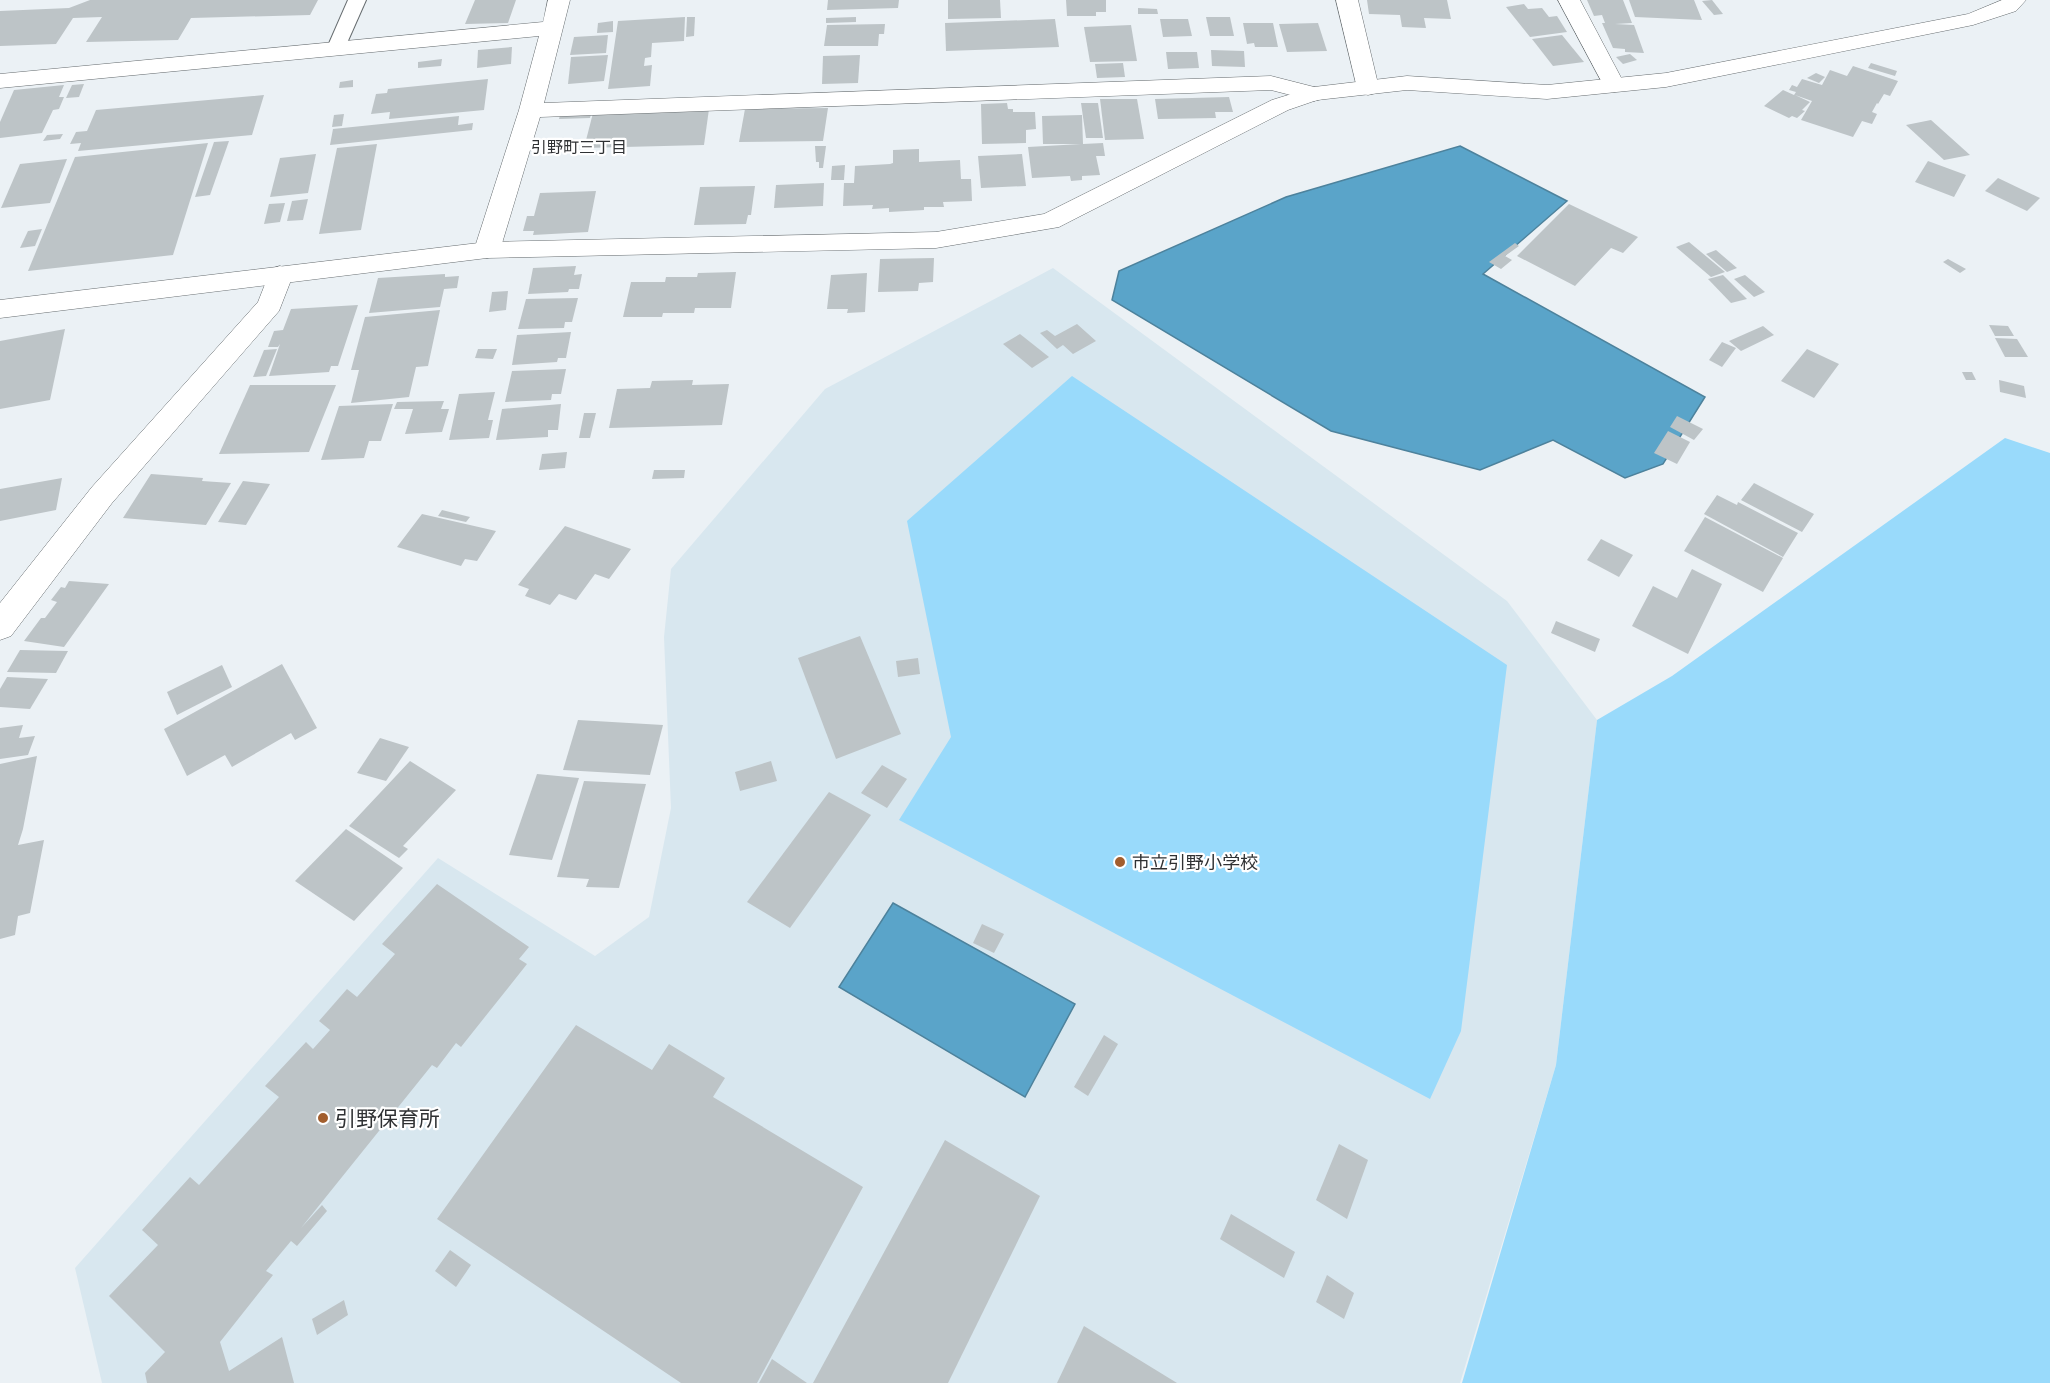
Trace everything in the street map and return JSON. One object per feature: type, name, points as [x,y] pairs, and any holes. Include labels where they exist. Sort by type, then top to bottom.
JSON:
[{"type":"street","points":[[487,250],[531,110],[559,0]]},
{"type":"street","points":[[1347,0],[1368,88]]},
{"type":"street","points":[[1569,0],[1614,85]]},
{"type":"street","points":[[0,309],[487,250],[936,240],[1050,221],[1281,105],[1314,94],[1407,83],[1547,92],[1666,80],[1973,19],[2007,6],[2015,0]]},
{"type":"street","points":[[0,81],[551,28]]},
{"type":"street","points":[[531,110],[1271,83],[1314,94]]},
{"type":"street","points":[[0,627],[102,495],[270,305],[280,275]]},
{"type":"lane","points":[[336,48],[357,0]]},
{"type":"shaded area","points":[[1460,146],[1567,201],[1483,274],[1705,397],[1663,464],[1625,478],[1553,440],[1480,470],[1331,431],[1112,300],[1119,271],[1286,197]]},
{"type":"shaded area","name":"市立引野小学校","points":[[1053,268],[1507,601],[1597,720],[1556,1065],[1460,1383],[102,1383],[75,1268],[438,858],[595,956],[649,917],[671,808],[664,637],[671,569],[825,389]]},
{"type":"shaded area","points":[[1072,376],[1507,665],[1461,1031],[1430,1099],[899,820],[951,737],[907,521]]},
{"type":"shaded area","points":[[2005,438],[2050,453],[2050,1383],[1462,1383],[1556,1065],[1597,720],[1672,676]]},
{"type":"shaded area","points":[[893,903],[1075,1004],[1025,1097],[839,987]]},
{"type":"building","points":[[90,0],[318,0],[310,15],[191,18],[178,40],[86,42],[102,17],[73,18],[56,44],[0,46],[0,11],[69,8]]},
{"type":"building","points":[[475,0],[516,0],[508,23],[465,24]]},
{"type":"building","points":[[828,0],[899,0],[898,8],[827,10]]},
{"type":"building","points":[[948,0],[1000,0],[1001,18],[948,19]]},
{"type":"building","points":[[1066,0],[1106,0],[1106,12],[1096,12],[1096,16],[1067,16]]},
{"type":"building","points":[[1367,0],[1447,0],[1451,19],[1424,18],[1426,28],[1402,27],[1400,15],[1369,14]]},
{"type":"building","points":[[1587,0],[1623,0],[1632,23],[1615,24],[1634,25],[1644,53],[1625,52],[1625,49],[1613,48],[1602,23],[1605,23],[1602,15],[1594,16]]},
{"type":"building","points":[[1629,0],[1694,0],[1702,20],[1635,17]]},
{"type":"building","points":[[1712,0],[1723,14],[1714,15],[1702,1]]},
{"type":"building","points":[[1524,4],[1528,9],[1542,8],[1549,17],[1557,16],[1567,32],[1530,37],[1506,7]]},
{"type":"building","points":[[1138,8],[1157,9],[1158,14],[1138,14]]},
{"type":"building","points":[[685,17],[684,41],[652,43],[651,57],[645,58],[644,66],[652,65],[650,86],[608,89],[618,21]]},
{"type":"building","points":[[687,17],[695,17],[694,36],[686,37]]},
{"type":"building","points":[[856,17],[856,22],[826,23],[826,18]]},
{"type":"building","points":[[1206,17],[1230,17],[1234,36],[1210,36]]},
{"type":"building","points":[[1055,19],[1059,47],[946,51],[945,23]]},
{"type":"building","points":[[1160,19],[1188,19],[1192,36],[1163,37]]},
{"type":"building","points":[[613,21],[613,32],[597,33],[598,23]]},
{"type":"building","points":[[1243,23],[1273,23],[1278,47],[1255,47],[1254,43],[1247,44]]},
{"type":"building","points":[[1318,23],[1327,51],[1287,52],[1279,24]]},
{"type":"building","points":[[885,24],[884,34],[879,34],[878,46],[824,46],[827,25]]},
{"type":"building","points":[[1131,25],[1137,61],[1090,62],[1084,27]]},
{"type":"building","points":[[608,35],[606,53],[570,55],[574,37]]},
{"type":"building","points":[[1562,35],[1584,62],[1553,66],[1532,39]]},
{"type":"building","points":[[512,47],[511,64],[477,68],[478,50]]},
{"type":"building","points":[[1211,50],[1244,51],[1245,67],[1212,66]]},
{"type":"building","points":[[1166,52],[1197,52],[1199,68],[1168,69]]},
{"type":"building","points":[[1630,54],[1637,60],[1623,64],[1616,57]]},
{"type":"building","points":[[608,55],[604,81],[568,84],[571,57]]},
{"type":"building","points":[[860,55],[858,83],[822,84],[823,56]]},
{"type":"building","points":[[442,59],[441,66],[418,68],[418,62]]},
{"type":"building","points":[[1123,63],[1125,77],[1097,78],[1095,64]]},
{"type":"building","points":[[1871,63],[1897,71],[1895,76],[1868,68]]},
{"type":"building","points":[[1853,66],[1898,81],[1890,96],[1884,94],[1877,103],[1872,112],[1877,114],[1872,124],[1862,121],[1853,137],[1801,120],[1812,101],[1795,95],[1810,102],[1797,118],[1792,116],[1789,118],[1764,106],[1783,90],[1794,95],[1796,92],[1789,90],[1792,85],[1797,87],[1802,79],[1822,85],[1830,70],[1847,76]]},
{"type":"building","points":[[1816,73],[1825,77],[1819,83],[1807,78]]},
{"type":"building","points":[[488,79],[484,110],[389,119],[390,112],[371,114],[376,94],[387,93],[388,89]]},
{"type":"building","points":[[353,80],[353,87],[339,88],[340,82]]},
{"type":"building","points":[[84,84],[79,97],[66,98],[72,85]]},
{"type":"building","points":[[64,85],[59,97],[64,97],[59,109],[53,110],[42,133],[0,138],[0,122],[14,90]]},
{"type":"building","points":[[264,95],[252,135],[78,151],[81,143],[70,144],[76,132],[87,131],[96,110]]},
{"type":"building","points":[[1229,97],[1233,112],[1215,112],[1216,118],[1158,119],[1155,99]]},
{"type":"building","points":[[1100,99],[1137,99],[1144,139],[1105,140]]},
{"type":"building","points":[[1007,103],[1008,109],[1013,109],[1013,112],[1035,112],[1036,129],[1026,130],[1026,143],[982,144],[981,104]]},
{"type":"building","points":[[1081,103],[1098,103],[1103,138],[1086,138]]},
{"type":"building","points":[[828,108],[823,141],[739,142],[745,109]]},
{"type":"building","points":[[709,109],[704,145],[584,148],[593,113]]},
{"type":"building","points":[[592,110],[590,118],[559,119],[561,111]]},
{"type":"building","points":[[344,114],[342,126],[332,127],[334,115]]},
{"type":"building","points":[[1082,115],[1083,144],[1103,143],[1105,156],[1096,156],[1100,175],[1082,176],[1082,180],[1071,181],[1070,176],[1032,178],[1028,147],[1081,144],[1043,144],[1042,116]]},
{"type":"building","points":[[459,116],[458,125],[473,123],[472,130],[330,145],[333,129]]},
{"type":"building","points":[[1931,120],[1970,155],[1944,160],[1906,125]]},
{"type":"building","points":[[63,134],[60,139],[43,141],[47,135]]},
{"type":"building","points":[[229,141],[210,195],[195,197],[214,142]]},
{"type":"building","points":[[208,143],[173,255],[28,271],[75,157]]},
{"type":"building","points":[[377,144],[361,230],[319,234],[337,148]]},
{"type":"building","points":[[815,146],[826,146],[823,168],[819,168],[819,162],[816,162]]},
{"type":"building","points":[[919,149],[919,162],[960,160],[961,179],[971,179],[972,201],[943,202],[944,207],[924,207],[924,210],[889,212],[889,208],[872,209],[873,205],[843,206],[844,183],[854,183],[855,166],[890,164],[893,163],[893,150]]},
{"type":"building","points":[[316,154],[308,193],[270,197],[280,158]]},
{"type":"building","points":[[1022,154],[1026,186],[981,188],[978,156]]},
{"type":"building","points":[[67,159],[50,203],[1,208],[20,164]]},
{"type":"building","points":[[1928,161],[1966,175],[1954,197],[1915,182]]},
{"type":"building","points":[[845,165],[844,180],[831,180],[832,166]]},
{"type":"building","points":[[1998,178],[2040,198],[2027,211],[1985,191]]},
{"type":"building","points":[[824,183],[823,206],[774,208],[776,185]]},
{"type":"building","points":[[755,186],[751,215],[748,215],[746,224],[694,225],[700,187]]},
{"type":"building","points":[[596,191],[588,232],[533,235],[534,231],[523,231],[527,216],[534,216],[540,193]]},
{"type":"building","points":[[308,199],[303,220],[287,221],[292,201]]},
{"type":"building","points":[[285,203],[280,222],[264,224],[269,204]]},
{"type":"building","points":[[1569,204],[1638,237],[1623,253],[1611,248],[1575,286],[1517,256]]},
{"type":"building","points":[[42,229],[35,246],[20,248],[28,231]]},
{"type":"building","points":[[1689,242],[1725,272],[1711,277],[1676,247]]},
{"type":"building","points":[[1515,243],[1519,246],[1505,256],[1512,260],[1501,269],[1489,262]]},
{"type":"building","points":[[1716,250],[1737,268],[1727,272],[1706,254]]},
{"type":"building","points":[[934,258],[933,282],[919,283],[918,291],[878,292],[880,259]]},
{"type":"building","points":[[1948,259],[1966,269],[1960,273],[1943,262]]},
{"type":"building","points":[[576,266],[574,275],[582,274],[579,289],[569,289],[568,292],[528,294],[533,268]]},
{"type":"building","points":[[736,272],[731,308],[695,308],[694,313],[663,313],[662,317],[623,317],[631,282],[665,282],[666,277],[697,277],[698,273]]},
{"type":"building","points":[[867,273],[865,312],[847,313],[848,309],[827,309],[831,275]]},
{"type":"building","points":[[445,274],[445,277],[459,276],[457,288],[444,289],[440,307],[369,313],[378,278]]},
{"type":"building","points":[[1723,275],[1747,299],[1731,303],[1708,279]]},
{"type":"building","points":[[1745,275],[1765,292],[1754,297],[1734,279]]},
{"type":"building","points":[[508,291],[506,310],[489,312],[492,292]]},
{"type":"building","points":[[578,298],[572,322],[565,322],[564,328],[518,329],[526,299]]},
{"type":"building","points":[[358,305],[338,366],[331,366],[329,372],[269,376],[280,344],[278,347],[268,347],[274,331],[283,330],[291,309]]},
{"type":"building","points":[[440,310],[428,366],[416,367],[409,397],[351,403],[359,370],[351,370],[365,317]]},
{"type":"building","points":[[1077,324],[1096,341],[1073,354],[1063,345],[1057,349],[1040,333],[1047,330],[1055,336]]},
{"type":"building","points":[[1989,325],[2008,326],[2014,336],[1995,336]]},
{"type":"building","points":[[1763,326],[1774,335],[1741,351],[1729,341]]},
{"type":"building","points":[[65,329],[50,400],[0,409],[0,341]]},
{"type":"building","points":[[571,332],[566,358],[558,358],[557,362],[512,365],[517,335]]},
{"type":"building","points":[[1020,334],[1049,357],[1032,368],[1003,344]]},
{"type":"building","points":[[1995,338],[2017,339],[2028,357],[2005,357]]},
{"type":"building","points":[[1722,342],[1736,348],[1722,367],[1709,360]]},
{"type":"building","points":[[277,349],[266,376],[253,377],[264,350]]},
{"type":"building","points":[[478,349],[497,349],[493,359],[475,358]]},
{"type":"building","points":[[1807,349],[1839,364],[1814,398],[1781,381]]},
{"type":"building","points":[[566,369],[561,394],[552,394],[551,400],[505,402],[512,371]]},
{"type":"building","points":[[1962,372],[1972,372],[1976,380],[1966,380]]},
{"type":"building","points":[[693,380],[692,385],[729,384],[722,425],[609,428],[617,389],[650,388],[652,381]]},
{"type":"building","points":[[1999,380],[2024,386],[2026,398],[2000,392]]},
{"type":"building","points":[[250,385],[336,385],[309,452],[219,454]]},
{"type":"building","points":[[495,392],[488,420],[493,420],[489,438],[449,440],[459,394]]},
{"type":"building","points":[[444,401],[441,409],[449,409],[442,432],[405,434],[413,409],[394,409],[397,402]]},
{"type":"building","points":[[393,404],[381,441],[369,441],[364,458],[321,460],[339,406]]},
{"type":"building","points":[[561,404],[558,430],[548,430],[548,437],[496,440],[502,409]]},
{"type":"building","points":[[584,413],[596,413],[590,438],[579,438]]},
{"type":"building","points":[[1677,416],[1703,429],[1694,440],[1670,427]]},
{"type":"building","points":[[1668,431],[1690,442],[1677,464],[1654,453]]},
{"type":"building","points":[[567,452],[565,468],[539,470],[542,454]]},
{"type":"building","points":[[654,470],[685,470],[684,478],[652,479]]},
{"type":"building","points":[[151,474],[203,478],[202,481],[231,483],[206,525],[123,518]]},
{"type":"building","points":[[62,478],[56,510],[0,521],[0,489]]},
{"type":"building","points":[[243,481],[270,484],[246,525],[218,522]]},
{"type":"building","points":[[1754,483],[1814,514],[1802,532],[1741,500]]},
{"type":"building","points":[[1717,495],[1737,505],[1738,502],[1798,533],[1783,557],[1704,514]]},
{"type":"building","points":[[442,510],[470,517],[466,522],[438,516]]},
{"type":"building","points":[[422,514],[496,531],[477,561],[465,559],[461,566],[397,547]]},
{"type":"building","points":[[1705,517],[1783,558],[1763,592],[1684,551]]},
{"type":"building","points":[[565,526],[631,549],[609,579],[595,574],[576,600],[559,594],[550,605],[525,596],[529,589],[518,585]]},
{"type":"building","points":[[1601,539],[1633,555],[1619,577],[1587,560]]},
{"type":"building","points":[[1692,569],[1722,584],[1688,654],[1632,626],[1653,586],[1677,598]]},
{"type":"building","points":[[69,581],[109,584],[64,647],[24,641],[41,618],[45,618],[57,602],[51,600],[61,587],[65,588]]},
{"type":"building","points":[[1556,621],[1600,639],[1595,652],[1551,633]]},
{"type":"building","points":[[860,636],[901,734],[836,759],[798,658]]},
{"type":"building","points":[[20,650],[68,651],[56,673],[7,672]]},
{"type":"building","points":[[918,658],[920,674],[898,677],[896,661]]},
{"type":"building","points":[[282,664],[317,728],[295,740],[291,733],[232,767],[225,755],[187,776],[164,729]]},
{"type":"building","points":[[222,665],[232,687],[177,715],[167,692]]},
{"type":"building","points":[[7,677],[48,679],[30,709],[0,707],[0,689]]},
{"type":"building","points":[[578,720],[663,725],[650,775],[563,770]]},
{"type":"building","points":[[23,725],[19,738],[35,736],[28,755],[0,759],[0,728]]},
{"type":"building","points":[[380,738],[409,747],[386,781],[357,773]]},
{"type":"building","points":[[37,756],[18,845],[44,840],[30,913],[18,916],[15,935],[0,939],[0,764]]},
{"type":"building","points":[[410,761],[456,790],[403,846],[408,849],[399,858],[349,826]]},
{"type":"building","points":[[771,761],[777,781],[740,791],[735,772]]},
{"type":"building","points":[[882,765],[907,779],[887,808],[861,793]]},
{"type":"building","points":[[537,774],[579,778],[552,860],[509,855]]},
{"type":"building","points":[[584,781],[646,784],[619,888],[586,887],[589,879],[557,877]]},
{"type":"building","points":[[829,792],[871,815],[790,928],[747,902]]},
{"type":"building","points":[[346,829],[403,868],[354,921],[295,881]]},
{"type":"building","points":[[437,884],[529,947],[519,959],[527,964],[461,1047],[456,1043],[437,1068],[432,1065],[301,1228],[322,1205],[327,1211],[297,1246],[291,1241],[266,1271],[273,1275],[220,1342],[229,1371],[282,1337],[294,1383],[147,1383],[145,1373],[165,1352],[109,1296],[158,1245],[142,1230],[190,1177],[199,1185],[279,1097],[265,1086],[306,1042],[313,1049],[330,1030],[319,1021],[347,989],[357,997],[395,954],[382,944]]},
{"type":"building","points":[[982,924],[1004,934],[994,953],[973,943]]},
{"type":"building","points":[[576,1025],[652,1070],[669,1044],[725,1078],[713,1097],[863,1187],[757,1383],[681,1383],[437,1219]]},
{"type":"building","points":[[1104,1035],[1118,1044],[1088,1096],[1074,1087]]},
{"type":"building","points":[[945,1140],[1040,1196],[948,1383],[813,1383]]},
{"type":"building","points":[[1339,1144],[1368,1160],[1347,1219],[1316,1200]]},
{"type":"building","points":[[1231,1214],[1295,1252],[1284,1278],[1220,1239]]},
{"type":"building","points":[[450,1250],[471,1265],[456,1287],[435,1271]]},
{"type":"building","points":[[1327,1275],[1354,1293],[1344,1319],[1316,1302]]},
{"type":"building","points":[[344,1300],[348,1315],[317,1335],[312,1319]]},
{"type":"building","points":[[1084,1326],[1177,1383],[1057,1383]]},
{"type":"building","points":[[772,1359],[807,1383],[759,1383]]},
{"type":"place","name":"市立引野小学校","points":[[1120,862]]},
{"type":"place","name":"引野保育所","points":[[323,1118]]},
{"type":"district","name":"引野町三丁目","points":[[579,147]]}]
